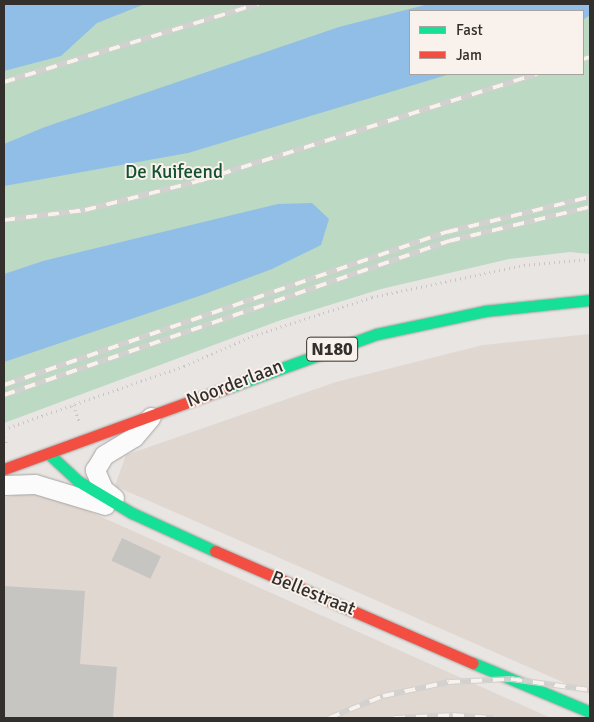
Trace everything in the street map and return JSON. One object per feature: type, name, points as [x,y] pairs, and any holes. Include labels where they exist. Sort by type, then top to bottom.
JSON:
[{"type":"main road","name":"Noorderlaan","points":[[4,469],[377,334],[494,310],[590,300]]},
{"type":"main road","name":"Bellestraat","points":[[49,454],[78,481],[132,513],[260,572],[590,712]]},
{"type":"street","points":[[132,513],[103,489],[95,470],[104,456],[134,437],[152,416]]},
{"type":"street","points":[[4,485],[35,484],[132,513]]},
{"type":"path","points":[[4,428],[184,366],[252,336],[372,297],[524,265],[590,259]]},
{"type":"shaded area","points":[[590,334],[590,694],[115,486],[126,455],[336,382],[483,345]]},
{"type":"shaded area","points":[[24,493],[59,498],[551,718],[4,718],[4,498]]},
{"type":"green space","name":"De Kuifeend","points":[[4,4],[590,4],[590,254],[570,252],[509,259],[381,289],[281,320],[4,423]]},
{"type":"water","points":[[4,4],[145,4],[97,23],[61,56],[4,71]]},
{"type":"water","points":[[429,4],[590,4],[590,15],[584,19],[584,10],[409,10],[409,75],[447,75],[188,153],[4,186],[4,144],[45,127],[339,27]]},
{"type":"water","points":[[312,203],[329,219],[321,245],[272,269],[205,294],[4,362],[4,274],[43,261],[278,204]]},
{"type":"building","points":[[122,538],[161,556],[150,579],[111,561]]},
{"type":"building","points":[[4,586],[85,591],[80,664],[117,667],[113,718],[4,718]]},
{"type":"railway","points":[[4,82],[258,4]]},
{"type":"railway","points":[[584,59],[590,57]]},
{"type":"railway","points":[[4,220],[85,210],[199,181],[534,75]]},
{"type":"railway","points":[[4,385],[447,232],[590,197]]},
{"type":"railway","points":[[4,395],[449,241],[590,207]]},
{"type":"railway","points":[[329,718],[383,696],[449,682],[511,679],[590,690]]},
{"type":"railway","points":[[394,718],[453,715],[493,718]]},
{"type":"traffic: fast","points":[[224,389],[377,334],[485,311],[590,300]]},
{"type":"traffic: fast","points":[[49,454],[78,481],[132,513],[215,551]]},
{"type":"traffic: fast","points":[[473,663],[590,712]]},
{"type":"traffic: jam","points":[[4,469],[224,389]]},
{"type":"traffic: jam","points":[[215,551],[473,663]]}]
